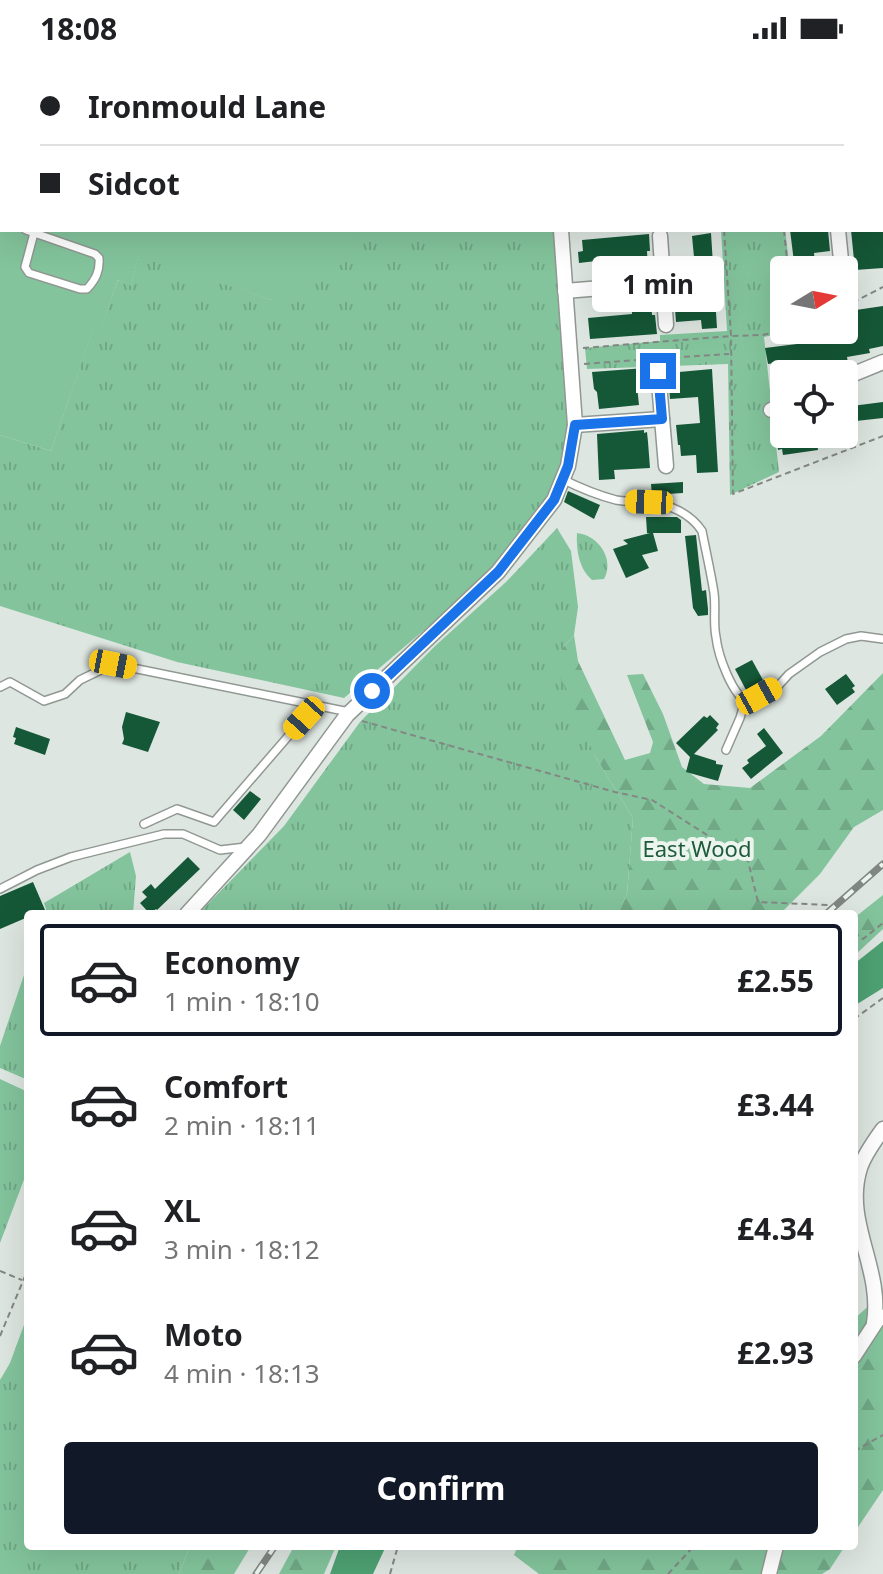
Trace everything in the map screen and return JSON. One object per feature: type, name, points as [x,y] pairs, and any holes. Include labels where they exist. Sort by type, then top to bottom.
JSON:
[{"type":"street","points":[[191,910],[268,823],[348,714],[498,572],[554,500],[568,466],[575,425],[561,232]]},
{"type":"street","points":[[838,232],[841,256]]},
{"type":"street","points":[[660,236],[666,325]]},
{"type":"street","points":[[565,291],[662,283]]},
{"type":"street","points":[[858,372],[883,362]]},
{"type":"street","points":[[658,371],[666,466]]},
{"type":"street","points":[[575,425],[662,419]]},
{"type":"street","points":[[858,1180],[861,1166],[883,1129]]},
{"type":"street","points":[[858,1211],[877,1279],[878,1307],[878,1318],[858,1350]]},
{"type":"street","points":[[769,1574],[775,1550]]},
{"type":"lane","points":[[30,232],[25,267],[29,273],[80,289],[87,289],[95,281],[100,264],[95,254],[33,232]]},
{"type":"lane","points":[[562,479],[595,495],[666,505],[681,511],[697,524],[702,531],[714,596],[715,636],[728,675],[741,700],[749,703],[778,686],[789,674],[820,652],[846,639],[861,636],[883,639]]},
{"type":"lane","points":[[0,687],[10,682],[44,701],[65,694],[80,680],[113,664],[348,714]]},
{"type":"lane","points":[[726,750],[745,701]]},
{"type":"lane","points":[[144,824],[177,809],[214,822],[304,718],[310,704]]},
{"type":"lane","points":[[0,889],[71,857],[164,834],[183,834],[220,850],[248,847]]},
{"type":"path","points":[[724,232],[731,336],[733,494],[883,436]]},
{"type":"path","points":[[784,232],[787,256]]},
{"type":"path","points":[[858,300],[883,287]]},
{"type":"path","points":[[569,349],[770,333]]},
{"type":"path","points":[[348,714],[381,727],[652,800],[748,861],[758,902],[828,905]]},
{"type":"path","points":[[858,935],[863,939],[883,923]]},
{"type":"path","points":[[858,1016],[883,998]]},
{"type":"path","points":[[0,1271],[23,1281],[0,1336]]},
{"type":"path","points":[[858,1449],[883,1435]]},
{"type":"path","points":[[390,1574],[397,1550]]},
{"type":"path","points":[[668,1574],[690,1550]]},
{"type":"green space","points":[[0,232],[359,232],[348,261],[271,300],[139,255],[131,286],[118,280],[102,326],[95,324],[51,451],[0,435]]},
{"type":"green space","points":[[356,232],[556,232],[570,425],[558,477],[549,499],[494,571],[344,698],[177,662],[0,606],[0,435],[51,451],[95,323],[102,325],[118,280],[131,285],[139,254],[271,300]]},
{"type":"green space","points":[[721,232],[785,232],[788,256],[770,256],[770,336],[764,337],[770,391],[770,448],[776,448],[779,472],[730,495],[728,364],[587,369],[585,348],[660,341],[660,335],[727,331]]},
{"type":"green space","points":[[557,528],[571,551],[578,607],[574,635],[560,651],[595,756],[633,818],[627,894],[620,910],[202,910],[284,826],[360,722],[435,646],[506,582]]},
{"type":"green space","points":[[577,533],[592,538],[602,549],[607,564],[604,579],[592,580],[581,565]]},
{"type":"green space","name":"East Wood","points":[[574,635],[578,661],[625,760],[650,753],[653,742],[627,675],[643,674],[663,714],[682,767],[704,784],[750,788],[821,736],[883,673],[883,810],[854,827],[820,874],[784,910],[620,910],[627,894],[633,818],[595,756],[560,678],[560,651]]},
{"type":"green space","points":[[130,852],[136,876],[133,910],[46,910],[44,903]]},
{"type":"green space","points":[[883,895],[883,929],[858,952],[858,915]]},
{"type":"green space","points":[[24,975],[24,1078],[0,1068],[0,1046]]},
{"type":"green space","points":[[0,1079],[24,1090],[24,1180],[0,1243]]},
{"type":"green space","points":[[883,1293],[883,1490],[858,1527],[858,1315]]},
{"type":"green space","points":[[24,1325],[24,1550],[188,1550],[179,1574],[0,1574],[0,1380]]},
{"type":"green space","points":[[188,1550],[249,1550],[234,1574],[179,1574]]},
{"type":"green space","points":[[292,1550],[334,1550],[324,1574],[279,1574]]},
{"type":"green space","points":[[516,1550],[842,1550],[830,1569],[822,1574],[539,1574],[514,1555]]},
{"type":"shaded area","points":[[883,941],[883,988],[858,1004],[858,961]]},
{"type":"shaded area","points":[[339,1550],[384,1550],[373,1574],[330,1574]]},
{"type":"building","points":[[790,232],[828,232],[830,251],[814,253],[814,256],[793,256]]},
{"type":"building","points":[[851,232],[883,232],[883,268],[858,270],[858,256],[854,256]]},
{"type":"building","points":[[711,233],[717,328],[702,329],[701,320],[676,322],[674,296],[679,295],[678,276],[691,275],[690,257],[694,257],[692,236]]},
{"type":"building","points":[[649,234],[648,269],[614,273],[613,259],[579,263],[578,252],[583,251],[582,240]]},
{"type":"building","points":[[632,299],[651,299],[657,334],[590,339],[588,318],[632,314]]},
{"type":"building","points":[[883,306],[883,346],[869,349],[870,353],[847,357],[848,360],[770,360],[768,364],[765,348],[797,344],[858,344],[858,310]]},
{"type":"building","points":[[645,368],[647,385],[637,386],[639,405],[599,409],[592,372]]},
{"type":"building","points":[[712,369],[718,472],[697,473],[696,455],[681,456],[676,425],[700,423],[698,397],[670,399],[668,373]]},
{"type":"building","points":[[883,402],[883,418],[858,421],[858,405]]},
{"type":"building","points":[[644,430],[644,433],[647,432],[650,468],[614,470],[615,479],[599,480],[597,434]]},
{"type":"building","points":[[778,448],[818,450],[783,455],[782,449]]},
{"type":"building","points":[[683,482],[683,493],[652,495],[651,484]]},
{"type":"building","points":[[568,491],[600,505],[594,519],[564,502]]},
{"type":"building","points":[[646,517],[677,517],[681,520],[681,533],[653,533],[658,551],[642,555],[649,568],[626,578],[613,549],[628,544],[623,540],[650,533],[647,533]]},
{"type":"building","points":[[696,535],[702,591],[706,590],[708,609],[708,615],[698,616],[693,608],[685,536]]},
{"type":"building","points":[[752,660],[763,680],[746,690],[735,669]]},
{"type":"building","points":[[846,674],[855,686],[852,688],[855,692],[837,705],[825,689]]},
{"type":"building","points":[[126,712],[160,722],[148,752],[122,744]]},
{"type":"building","points":[[710,715],[719,724],[718,730],[694,754],[723,765],[718,781],[686,772],[690,757],[676,743],[704,716],[707,718]]},
{"type":"building","points":[[16,727],[50,739],[45,755],[14,744]]},
{"type":"building","points":[[764,728],[783,753],[751,779],[742,768],[749,763],[747,760],[766,746],[757,734]]},
{"type":"building","points":[[250,791],[261,799],[244,820],[233,810]]},
{"type":"building","points":[[188,857],[200,869],[157,910],[146,910],[140,903],[147,897],[142,892],[151,884],[155,889]]},
{"type":"building","points":[[33,882],[45,910],[24,910],[24,919],[0,929],[0,896]]},
{"type":"railway","points":[[831,910],[883,864]]},
{"type":"railway","points":[[256,1574],[272,1550]]},
{"type":"route","points":[[372,691],[498,572],[554,500],[568,466],[575,425],[662,419],[658,371]]}]
